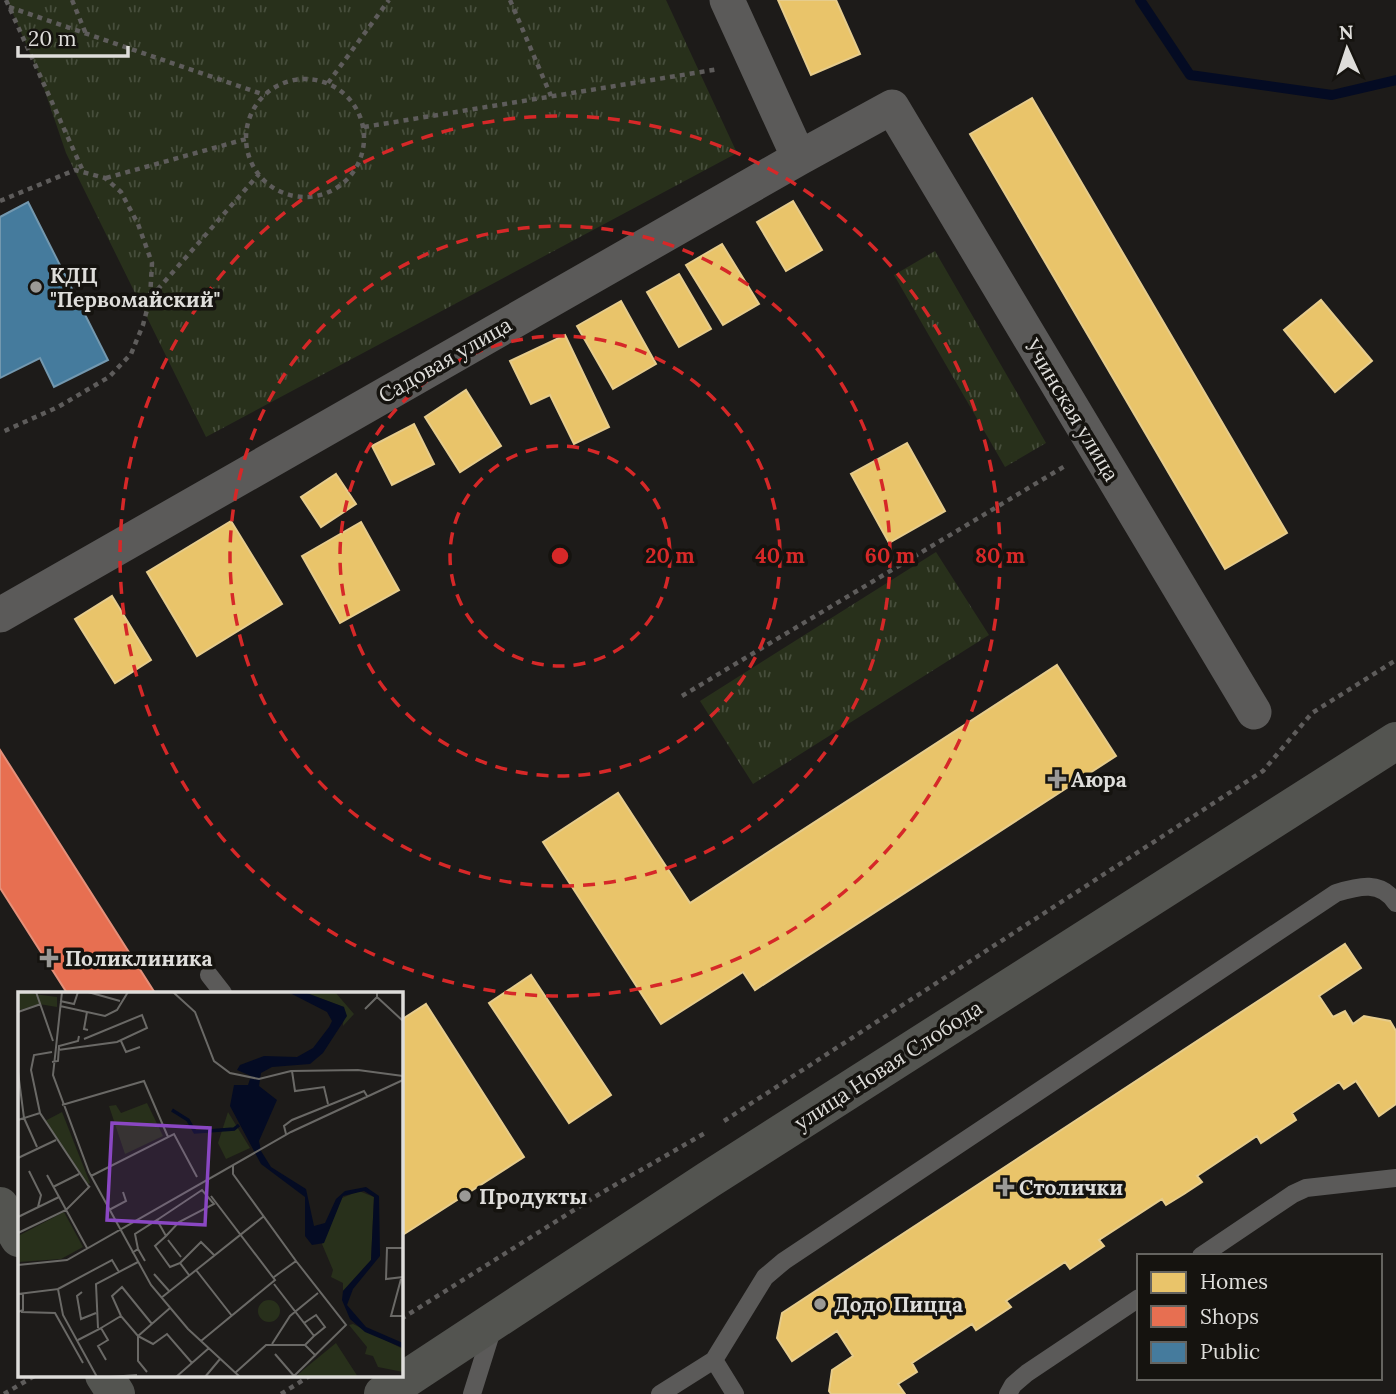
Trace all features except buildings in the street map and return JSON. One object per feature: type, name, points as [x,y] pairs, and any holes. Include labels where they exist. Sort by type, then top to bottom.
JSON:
[{"type":"main road","name":"улица Новая Слобода","points":[[383,1394],[708,1180],[1396,741]]},
{"type":"main road","points":[[0,1206],[18,1236]]},
{"type":"main road","points":[[105,1376],[116,1394]]},
{"type":"street","points":[[727,0],[799,158]]},
{"type":"street","name":"Садовая улица","points":[[0,615],[892,107]]},
{"type":"street","name":"Учинская улица","points":[[892,107],[1254,712]]},
{"type":"lane","points":[[660,1394],[714,1360],[765,1277],[784,1261],[1336,893],[1363,885],[1389,893],[1396,903]]},
{"type":"lane","points":[[209,975],[222,992]]},
{"type":"lane","points":[[1204,1254],[1306,1188],[1396,1178]]},
{"type":"lane","points":[[1009,1394],[1013,1385],[1027,1373],[1137,1299]]},
{"type":"lane","points":[[472,1394],[496,1320]]},
{"type":"lane","points":[[714,1360],[735,1394]]},
{"type":"path","points":[[6,0],[83,173]]},
{"type":"path","points":[[72,0],[86,34]]},
{"type":"path","points":[[328,83],[389,0]]},
{"type":"path","points":[[510,0],[551,96]]},
{"type":"path","points":[[9,7],[265,96]]},
{"type":"path","points":[[364,127],[756,63]]},
{"type":"path","points":[[308,79],[328,83],[344,93],[357,108],[364,127],[364,147],[357,166],[345,181],[329,192],[310,197],[290,195],[273,187],[259,174],[249,158],[246,139],[249,120],[257,103],[271,90],[289,81],[308,79]]},
{"type":"path","points":[[0,201],[50,178],[75,170],[105,178],[246,139]]},
{"type":"path","points":[[150,298],[259,174]]},
{"type":"path","points":[[0,433],[58,407],[109,377],[131,354],[143,325],[150,298],[152,263],[138,224],[121,192],[105,178]]},
{"type":"path","points":[[682,696],[1095,448]]},
{"type":"path","points":[[718,1125],[1263,771],[1312,713],[1396,660]]},
{"type":"path","points":[[402,1318],[601,1193],[707,1132]]},
{"type":"path","points":[[4,1394],[34,1376]]},
{"type":"path","points":[[281,1394],[309,1376]]},
{"type":"green space","points":[[7,0],[666,0],[737,153],[206,437],[66,153],[39,74]]},
{"type":"green space","points":[[935,251],[1046,443],[1005,467],[894,275]]},
{"type":"green space","points":[[936,552],[989,635],[753,784],[700,701]]},
{"type":"waterway","points":[[1140,0],[1190,75],[1332,95],[1396,80]]},
{"type":"place","name":"КДЦ \"Первомайский\"","points":[[36,287]]},
{"type":"place","name":"Аюра","points":[[1057,779]]},
{"type":"place","name":"Поликлиника","points":[[49,958]]},
{"type":"place","name":"Столички","points":[[1005,1187]]},
{"type":"place","name":"Продукты","points":[[465,1196]]},
{"type":"place","name":"Додо Пицца","points":[[820,1304]]}]
